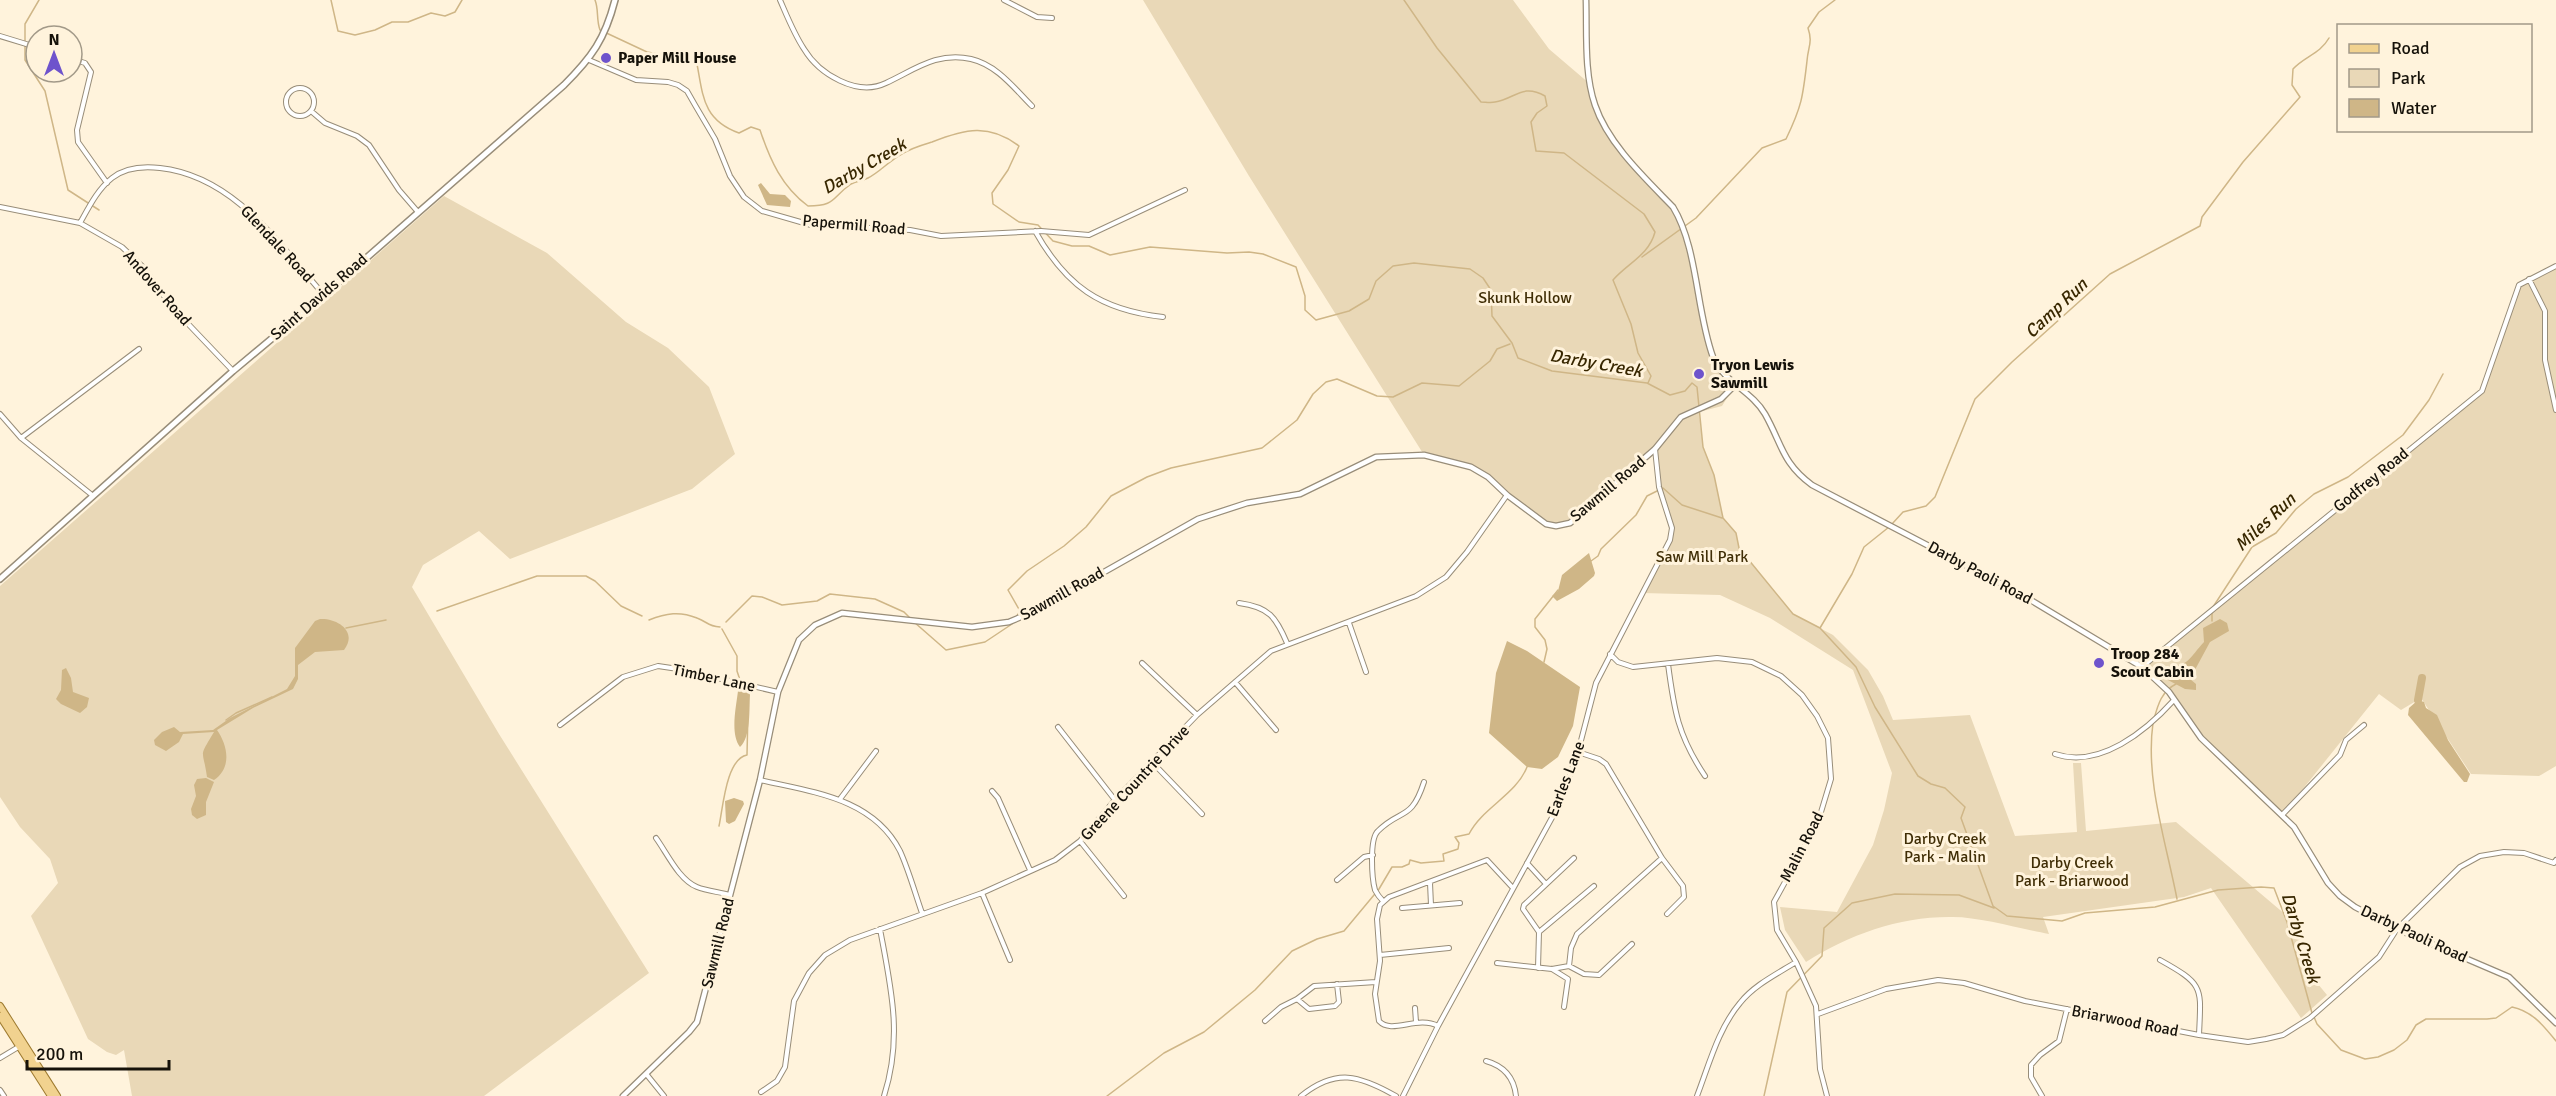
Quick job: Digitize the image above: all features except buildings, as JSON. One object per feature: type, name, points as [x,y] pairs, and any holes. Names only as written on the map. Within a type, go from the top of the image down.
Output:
[{"type":"main road","name":"Saint Davids Road","points":[[0,579],[92,495],[233,371],[324,295],[589,60],[600,44],[610,22],[615,0]]},
{"type":"main road","points":[[0,1005],[51,1096]]},
{"type":"main road","points":[[0,1016],[57,1096]]},
{"type":"street","points":[[780,0],[800,43],[810,58],[828,73],[852,86],[874,87],[920,64],[945,57],[959,57],[989,66],[1032,106]]},
{"type":"street","points":[[1004,0],[1037,17],[1052,18]]},
{"type":"street","name":"Darby Paoli Road","points":[[1586,0],[1590,84],[1597,111],[1628,160],[1678,215],[1686,234],[1699,306],[1718,368],[1760,405],[1789,463],[1812,485],[2029,598],[2142,667],[2161,682],[2201,738],[2300,835],[2328,883],[2340,896],[2355,907],[2397,929],[2509,977],[2556,1023]]},
{"type":"street","points":[[0,36],[24,43]]},
{"type":"street","name":"Papermill Road","points":[[589,60],[636,80],[668,82],[687,91],[715,139],[730,176],[744,197],[762,212],[811,225],[910,230],[941,236],[1038,231],[1089,235],[1185,190]]},
{"type":"street","points":[[84,63],[91,72],[77,130],[78,142],[107,183]]},
{"type":"street","points":[[299,87],[309,90],[315,100],[310,111],[298,116],[289,110],[286,101],[292,90],[299,87]]},
{"type":"street","points":[[310,111],[325,123],[357,136],[369,145],[399,190],[418,212]]},
{"type":"street","name":"Glendale Road","points":[[80,223],[107,183],[121,172],[139,167],[167,169],[208,182],[228,193],[260,222],[324,295]]},
{"type":"street","name":"Andover Road","points":[[0,207],[80,223],[122,247],[143,267],[172,307],[233,371]]},
{"type":"street","points":[[1038,231],[1050,257],[1069,279],[1109,305],[1132,314],[1163,317]]},
{"type":"street","points":[[2556,266],[2529,279],[2545,311],[2545,360],[2556,410]]},
{"type":"street","name":"Godfrey Road","points":[[2142,667],[2482,390],[2520,285],[2529,279]]},
{"type":"street","points":[[21,438],[139,349]]},
{"type":"street","name":"Sawmill Road","points":[[623,1096],[647,1075],[697,1022],[760,780],[778,692],[799,640],[814,625],[842,613],[972,627],[1009,622],[1035,611],[1198,519],[1247,503],[1300,495],[1376,457],[1424,455],[1472,467],[1488,477],[1507,495],[1546,524],[1556,526],[1570,523],[1655,449],[1681,417],[1726,396],[1735,385]]},
{"type":"street","points":[[0,414],[21,438],[92,495]]},
{"type":"street","name":"Earles Lane","points":[[1403,1096],[1438,1026],[1560,803],[1578,752],[1596,683],[1672,534],[1659,487],[1655,449]]},
{"type":"street","name":"Greene Countrie Drive","points":[[761,1092],[777,1081],[785,1067],[794,1001],[809,973],[833,950],[880,929],[982,893],[1054,860],[1080,842],[1115,800],[1197,715],[1271,651],[1287,643],[1349,623],[1416,596],[1446,577],[1467,552],[1507,495]]},
{"type":"street","points":[[1239,603],[1260,607],[1269,613],[1278,622],[1287,643]]},
{"type":"street","points":[[1349,623],[1366,672]]},
{"type":"street","name":"Malin Road","points":[[1610,654],[1628,667],[1641,668],[1717,658],[1752,662],[1781,676],[1802,695],[1817,716],[1828,738],[1831,779],[1818,822],[1774,902],[1777,930],[1796,962],[1818,1014],[1820,1069],[1827,1096]]},
{"type":"street","points":[[1142,663],[1197,715]]},
{"type":"street","points":[[1668,664],[1675,717],[1680,733],[1705,776]]},
{"type":"street","name":"Timber Lane","points":[[560,725],[623,677],[658,666],[778,692]]},
{"type":"street","points":[[1235,682],[1276,730]]},
{"type":"street","points":[[2055,754],[2063,757],[2112,750],[2159,717],[2174,700]]},
{"type":"street","points":[[2282,815],[2340,755],[2346,740],[2364,725]]},
{"type":"street","points":[[1058,727],[1115,800]]},
{"type":"street","points":[[840,799],[876,751]]},
{"type":"street","points":[[1578,752],[1599,759],[1606,764],[1662,858],[1683,886],[1685,894],[1667,914]]},
{"type":"street","points":[[1153,763],[1202,814]]},
{"type":"street","points":[[760,780],[840,799],[870,816],[889,835],[900,852],[922,913]]},
{"type":"street","points":[[1383,901],[1375,888],[1373,839],[1376,832],[1412,809],[1424,782]]},
{"type":"street","points":[[992,791],[998,798],[1030,870]]},
{"type":"street","points":[[657,838],[688,881],[697,887],[730,895]]},
{"type":"street","points":[[1080,842],[1124,896]]},
{"type":"street","name":"Briarwood Road","points":[[1818,1014],[1886,989],[1938,980],[1964,983],[2016,999],[2067,1010],[2199,1035],[2248,1042],[2266,1039],[2283,1035],[2310,1018],[2379,957],[2397,929],[2460,867],[2480,856],[2504,852],[2522,852],[2555,863]]},
{"type":"street","points":[[1337,880],[1364,858],[1373,855]]},
{"type":"street","points":[[1538,968],[1539,932],[1523,909],[1527,901],[1574,858]]},
{"type":"street","points":[[1569,966],[1571,948],[1578,933],[1662,858]]},
{"type":"street","points":[[1438,1026],[1428,1021],[1394,1027],[1380,1023],[1375,994],[1380,955],[1377,919],[1379,907],[1383,901],[1487,860],[1513,887]]},
{"type":"street","points":[[1527,863],[1546,884]]},
{"type":"street","points":[[1430,883],[1431,905]]},
{"type":"street","points":[[1539,932],[1594,886]]},
{"type":"street","points":[[982,893],[1010,960]]},
{"type":"street","points":[[1402,908],[1460,903]]},
{"type":"street","points":[[880,929],[895,1021],[893,1060],[884,1096]]},
{"type":"street","points":[[1497,963],[1552,969],[1569,966],[1584,974],[1599,975],[1632,944]]},
{"type":"street","points":[[1380,955],[1449,948]]},
{"type":"street","points":[[2160,960],[2191,978],[2198,986],[2202,1008],[2199,1035]]},
{"type":"street","points":[[1697,1096],[1718,1039],[1739,1003],[1757,987],[1796,962]]},
{"type":"street","points":[[1552,969],[1568,979],[1564,1007]]},
{"type":"street","points":[[1265,1021],[1311,987],[1376,982]]},
{"type":"street","points":[[1297,999],[1309,1009],[1335,1006],[1339,1002],[1337,984]]},
{"type":"street","points":[[1415,1008],[1416,1022]]},
{"type":"street","points":[[2042,1096],[2031,1077],[2031,1065],[2059,1041],[2067,1010]]},
{"type":"street","points":[[0,1058],[22,1045]]},
{"type":"street","points":[[1486,1061],[1496,1064],[1507,1072],[1516,1096]]},
{"type":"street","points":[[647,1075],[664,1096]]},
{"type":"street","points":[[1301,1096],[1326,1079],[1340,1077],[1372,1082],[1396,1096]]},
{"type":"street","points":[[0,1090],[4,1096]]},
{"type":"green space","name":"Skunk Hollow","points":[[1143,0],[1513,0],[1549,49],[1590,84],[1597,111],[1628,160],[1673,207],[1686,234],[1714,358],[1735,385],[1722,406],[1699,412],[1703,447],[1714,475],[1723,518],[1736,533],[1739,548],[1793,614],[1833,635],[1868,670],[1893,720],[1970,715],[2015,836],[2077,832],[2073,763],[2081,763],[2086,831],[2176,822],[2299,926],[2304,967],[2327,995],[2301,1018],[2211,888],[2184,897],[2043,917],[2049,934],[1988,921],[1953,917],[1934,917],[1895,923],[1858,935],[1806,962],[1785,930],[1780,907],[1837,912],[1873,845],[1892,773],[1853,670],[1770,618],[1720,595],[1642,593],[1672,534],[1663,503],[1655,449],[1570,523],[1556,526],[1546,524],[1488,477],[1472,467],[1424,455],[1249,176]]},
{"type":"green space","points":[[444,196],[547,253],[626,322],[668,348],[709,387],[735,454],[692,489],[510,559],[479,531],[423,565],[412,587],[499,734],[649,973],[484,1096],[132,1096],[124,1050],[116,1055],[107,1052],[88,1039],[31,916],[58,883],[50,859],[20,827],[0,797],[0,586]]},
{"type":"green space","points":[[2556,266],[2556,766],[2539,776],[2471,774],[2421,698],[2401,710],[2379,694],[2282,815],[2201,738],[2174,700],[2142,667],[2482,391],[2519,285]]},
{"type":"water","points":[[761,183],[770,194],[785,195],[791,201],[790,207],[767,205],[758,185]]},
{"type":"water","points":[[1589,553],[1594,576],[1579,589],[1557,601],[1552,596],[1558,591],[1562,575]]},
{"type":"water","points":[[320,619],[333,621],[344,627],[349,637],[344,650],[315,652],[298,665],[298,679],[293,689],[253,708],[217,730],[226,750],[226,763],[220,775],[214,780],[207,777],[203,754],[214,732],[183,734],[179,742],[166,751],[155,745],[154,740],[162,732],[174,727],[180,732],[213,730],[230,718],[287,689],[295,676],[295,648],[315,621]]},
{"type":"water","points":[[2220,619],[2227,623],[2229,631],[2210,642],[2190,679],[2196,684],[2196,690],[2185,689],[2166,679],[2166,666],[2180,665],[2188,660],[2204,642],[2203,628]]},
{"type":"water","points":[[1507,641],[1527,651],[1580,687],[1573,726],[1558,757],[1542,769],[1527,767],[1489,733],[1496,673]]},
{"type":"water","points":[[66,668],[71,678],[73,692],[89,698],[87,707],[80,713],[56,699],[61,690],[62,670]]},
{"type":"water","points":[[743,686],[748,689],[750,695],[748,730],[740,747],[735,735],[734,720],[738,691]]},
{"type":"water","points":[[2418,700],[2424,702],[2426,708],[2437,715],[2448,740],[2470,774],[2467,782],[2464,782],[2408,715],[2409,708]]},
{"type":"water","points":[[206,778],[214,782],[206,802],[206,815],[197,819],[192,815],[191,809],[196,796],[194,785],[197,779]]},
{"type":"water","points":[[734,798],[743,801],[744,804],[735,821],[729,824],[726,822],[725,801]]},
{"type":"waterway","points":[[39,0],[25,24],[25,60],[45,91],[68,190],[99,210]]},
{"type":"waterway","name":"Darby Creek","points":[[331,0],[338,31],[355,35],[375,30],[392,22],[408,22],[431,13],[445,16],[455,12],[462,0]]},
{"type":"waterway","name":"Darby Creek","points":[[595,0],[600,30],[647,52],[687,59],[697,64],[703,96],[711,114],[727,128],[739,133],[751,127],[760,130],[768,152],[784,182],[808,206],[829,203],[851,184],[866,179],[913,148],[966,131],[987,131],[1019,146],[1008,170],[992,193],[993,204],[1019,222],[1038,225],[1053,241],[1072,246],[1089,246],[1110,255],[1150,247],[1263,254],[1296,267],[1305,296],[1305,310],[1316,320],[1349,311],[1369,299],[1376,281],[1393,266],[1414,263],[1470,269],[1483,278],[1491,290],[1492,316],[1512,343],[1518,358],[1552,371],[1647,383],[1670,395],[1685,391],[1692,383],[1697,387],[1703,447],[1714,475],[1723,518],[1736,533],[1739,548],[1793,614],[1820,628],[1856,667],[1875,707],[1918,776],[1931,784],[1945,788],[1965,807],[1961,818],[1993,906],[2007,916],[2062,921],[2085,913],[2155,907],[2218,890],[2274,888],[2287,922],[2312,1013]]},
{"type":"waterway","points":[[1404,0],[1437,48],[1481,102],[1502,100],[1524,91],[1537,92],[1545,96],[1547,106],[1537,113],[1531,122],[1536,151],[1564,153],[1644,214],[1655,232],[1652,240],[1643,253],[1613,280],[1631,324],[1638,353],[1651,376],[1648,383]]},
{"type":"waterway","points":[[1642,257],[1696,218],[1762,148],[1786,139],[1799,109],[1803,92],[1810,41],[1808,28],[1819,12],[1835,0]]},
{"type":"waterway","name":"Camp Run","points":[[1892,524],[1903,512],[1926,506],[1935,497],[1975,399],[2012,362],[2110,274],[2200,226],[2202,217],[2243,162],[2300,97],[2292,85],[2293,69],[2321,48],[2329,38]]},
{"type":"waterway","points":[[1016,617],[1020,611],[1008,590],[1027,571],[1064,546],[1086,527],[1111,496],[1147,477],[1171,468],[1262,448],[1297,420],[1313,394],[1326,382],[1337,379],[1377,396],[1393,397],[1422,383],[1459,386],[1490,361],[1497,349],[1510,344]]},
{"type":"waterway","name":"Miles Run","points":[[2213,607],[2252,547],[2276,533],[2296,509],[2314,494],[2348,477],[2403,435],[2429,400],[2443,374]]},
{"type":"waterway","points":[[1591,561],[1636,515],[1647,496],[1663,488],[1682,505],[1722,518]]},
{"type":"waterway","name":"Camp Run","points":[[1820,628],[1852,574],[1864,547],[1889,527]]},
{"type":"waterway","points":[[437,611],[537,576],[586,576],[595,581],[621,606],[642,616]]},
{"type":"waterway","points":[[1544,662],[1547,649],[1545,640],[1535,627],[1535,619],[1558,590]]},
{"type":"waterway","points":[[726,622],[752,596],[762,597],[782,605],[817,601],[830,594],[875,599],[904,612],[911,619]]},
{"type":"waterway","name":"Miles Run","points":[[2212,611],[2212,621]]},
{"type":"waterway","points":[[649,620],[667,614],[679,614],[701,619],[710,625],[720,627]]},
{"type":"waterway","points":[[346,628],[386,620]]},
{"type":"waterway","points":[[914,622],[946,650],[985,642],[1012,624]]},
{"type":"waterway","points":[[722,629],[737,656],[737,671],[741,683]]},
{"type":"waterway","points":[[2418,700],[2422,678]]},
{"type":"waterway","name":"Miles Run","points":[[2154,719],[2164,694],[2176,684]]},
{"type":"waterway","points":[[226,720],[272,697]]},
{"type":"waterway","points":[[719,826],[730,774],[740,758],[747,755],[748,710]]},
{"type":"waterway","name":"Miles Run","points":[[2153,723],[2151,745],[2154,789],[2177,899]]},
{"type":"waterway","points":[[1107,1096],[1164,1053],[1204,1032],[1255,990],[1292,951],[1317,939],[1344,931],[1379,889],[1392,867],[1402,867],[1409,864],[1410,860],[1421,863],[1444,861],[1443,854],[1458,849],[1459,843],[1455,837],[1469,834],[1482,816],[1522,777],[1527,767]]},
{"type":"waterway","points":[[1764,1096],[1787,992],[1822,956],[1824,928],[1852,903],[1895,894],[1959,895],[1994,908]]},
{"type":"waterway","name":"Darby Creek","points":[[2314,1017],[2317,1024],[2341,1050],[2365,1059],[2378,1057],[2394,1050],[2407,1040],[2416,1025],[2426,1019],[2496,1018],[2512,1007],[2532,1016],[2556,1041]]},
{"type":"place","name":"Paper Mill House","points":[[606,58]]},
{"type":"place","name":"Tryon Lewis Sawmill","points":[[1699,374]]},
{"type":"place","name":"Troop 284 Scout Cabin","points":[[2099,663]]},
{"type":"park label","name":"Saw Mill Park","points":[[1702,557]]},
{"type":"park label","name":"Darby Creek Park - Malin","points":[[1945,848]]},
{"type":"park label","name":"Darby Creek Park - Briarwood","points":[[2072,872]]}]
